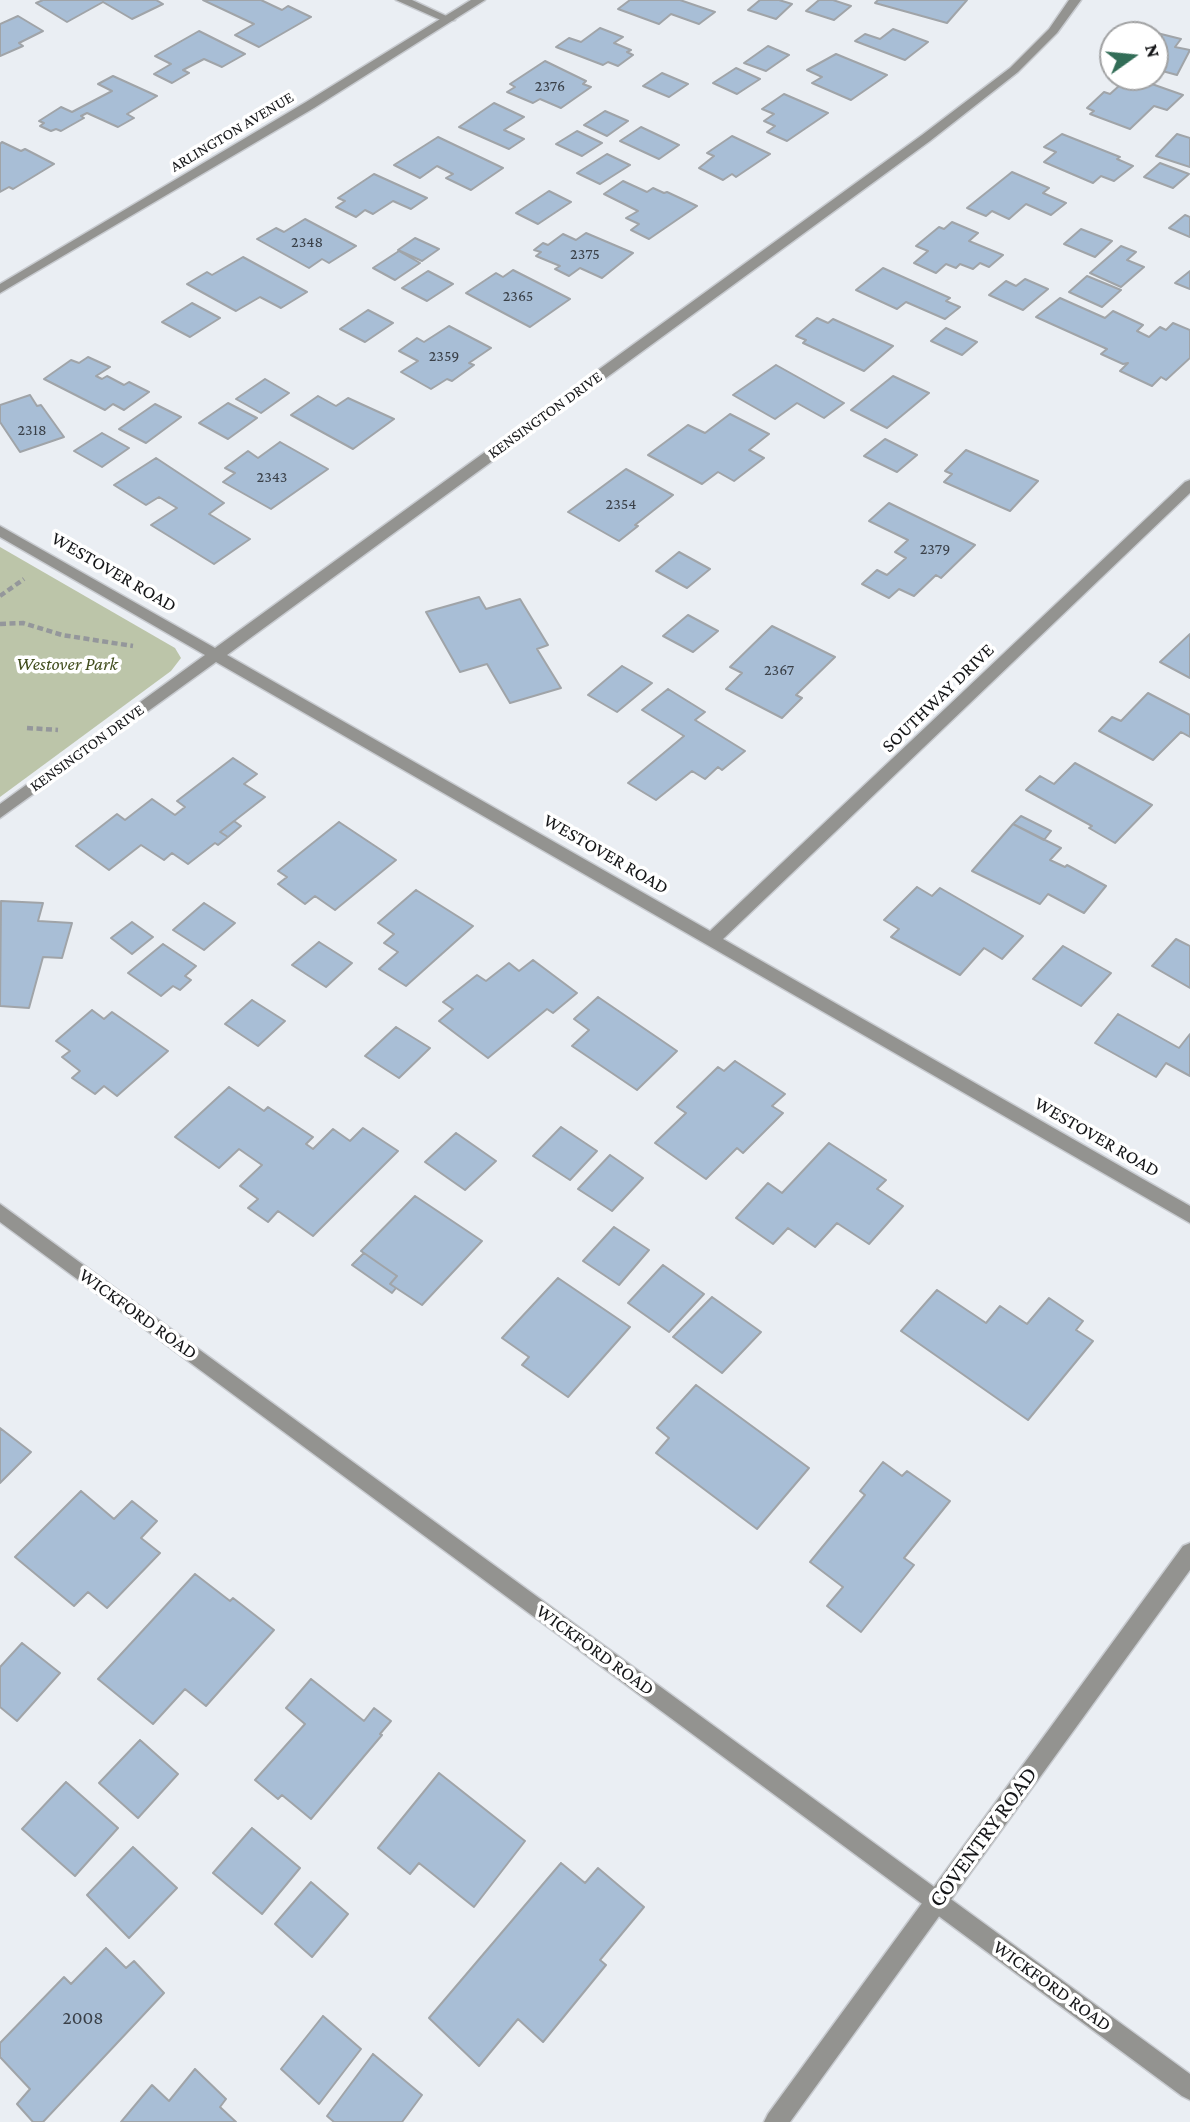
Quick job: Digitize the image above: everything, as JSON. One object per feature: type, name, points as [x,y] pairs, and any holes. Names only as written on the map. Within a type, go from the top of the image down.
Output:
[{"type":"street","points":[[402,0],[449,20]]},
{"type":"street","name":"ARLINGTON AVENUE","points":[[0,289],[449,20],[478,0]]},
{"type":"street","name":"KENSINGTON DRIVE","points":[[0,812],[926,138],[1014,70],[1053,31],[1075,0]]},
{"type":"street","name":"SOUTHWAY DRIVE","points":[[712,939],[1190,485]]},
{"type":"street","name":"WESTOVER ROAD","points":[[0,531],[1190,1215]]},
{"type":"street","name":"WICKFORD ROAD","points":[[0,1212],[1190,2088]]},
{"type":"street","name":"COVENTRY ROAD","points":[[776,2122],[1190,1553]]},
{"type":"path","points":[[0,624],[23,623],[62,635],[139,647]]},
{"type":"path","points":[[27,728],[61,730]]},
{"type":"green space","name":"Westover Park","points":[[0,547],[175,648],[181,658],[171,671],[0,797]]},
{"type":"building","points":[[43,0],[156,0],[163,4],[132,19],[103,2],[67,22],[36,3]]},
{"type":"building","points":[[203,0],[261,0],[282,10],[288,6],[311,17],[259,47],[235,35],[254,24]]},
{"type":"building","points":[[630,0],[680,0],[715,12],[699,24],[671,14],[659,24],[618,9]]},
{"type":"building","points":[[760,0],[779,0],[792,4],[776,19],[748,10]]},
{"type":"building","points":[[819,0],[833,0],[851,6],[834,20],[806,11]]},
{"type":"building","points":[[878,0],[967,0],[947,23],[875,3]]},
{"type":"building","points":[[18,16],[43,31],[19,43],[23,46],[0,56],[0,24]]},
{"type":"building","points":[[600,28],[623,37],[614,43],[631,50],[627,52],[633,55],[618,66],[608,62],[603,65],[556,47],[569,38],[581,42]]},
{"type":"building","points":[[893,29],[928,42],[905,60],[855,41],[865,34],[880,39]]},
{"type":"building","points":[[199,31],[245,54],[222,67],[204,59],[183,70],[189,73],[172,83],[154,74],[171,64],[155,56]]},
{"type":"building","points":[[1169,36],[1181,39],[1175,47],[1190,50],[1177,75],[1169,73]]},
{"type":"building","points":[[768,46],[789,55],[766,71],[744,63]]},
{"type":"building","points":[[836,54],[887,75],[851,100],[812,83],[822,77],[807,70]]},
{"type":"building","points":[[545,61],[586,81],[583,84],[591,87],[561,108],[540,99],[533,103],[507,92],[515,87],[510,84]]},
{"type":"building","points":[[736,68],[760,79],[737,94],[713,83]]},
{"type":"building","points":[[662,73],[688,84],[669,97],[643,86]]},
{"type":"building","points":[[113,76],[157,96],[127,114],[134,118],[118,127],[87,113],[81,116],[84,118],[61,131],[51,131],[40,126],[44,123],[39,121],[61,107],[72,112],[112,91],[98,84]]},
{"type":"building","points":[[1169,90],[1183,95],[1167,110],[1154,106],[1130,129],[1090,114],[1094,111],[1087,108],[1104,92],[1110,94],[1113,91]]},
{"type":"building","points":[[784,94],[828,113],[787,141],[767,132],[775,126],[764,121],[774,114],[762,109]]},
{"type":"building","points":[[494,103],[524,117],[504,130],[524,139],[509,149],[459,127]]},
{"type":"building","points":[[605,111],[628,121],[607,136],[584,125]]},
{"type":"building","points":[[641,127],[679,145],[659,159],[620,141]]},
{"type":"building","points":[[577,131],[602,143],[582,156],[556,144]]},
{"type":"building","points":[[1062,134],[1120,157],[1117,159],[1133,166],[1114,181],[1101,176],[1093,183],[1044,162],[1056,152],[1044,147]]},
{"type":"building","points":[[1177,134],[1190,138],[1190,167],[1156,156]]},
{"type":"building","points":[[732,136],[770,154],[736,177],[732,174],[723,180],[699,168],[714,156],[707,153]]},
{"type":"building","points":[[438,137],[503,168],[471,190],[446,178],[453,174],[437,166],[420,178],[394,165]]},
{"type":"building","points":[[2,142],[21,151],[25,149],[54,164],[13,189],[9,187],[0,192]]},
{"type":"building","points":[[607,154],[630,165],[600,184],[577,173]]},
{"type":"building","points":[[1160,163],[1189,174],[1173,188],[1144,177]]},
{"type":"building","points":[[1012,172],[1049,188],[1043,193],[1066,203],[1051,215],[1026,204],[1009,219],[992,211],[986,216],[967,208]]},
{"type":"building","points":[[374,174],[427,198],[411,209],[393,201],[373,214],[365,210],[356,217],[336,207],[345,201],[338,198]]},
{"type":"building","points":[[623,181],[647,192],[653,188],[667,192],[697,206],[649,239],[631,230],[639,224],[626,218],[638,211],[604,194]]},
{"type":"building","points":[[549,191],[571,202],[538,224],[516,213]]},
{"type":"building","points":[[1185,215],[1190,217],[1190,237],[1169,228]]},
{"type":"building","points":[[305,219],[356,246],[329,263],[322,259],[309,268],[257,239],[276,228],[284,232]]},
{"type":"building","points":[[952,222],[978,233],[969,241],[1003,255],[989,267],[980,263],[973,269],[960,264],[956,268],[946,264],[936,273],[914,263],[928,251],[916,246],[939,227],[944,229]]},
{"type":"building","points":[[1081,229],[1112,241],[1095,257],[1064,244]]},
{"type":"building","points":[[586,233],[633,253],[602,278],[580,268],[569,276],[555,269],[560,266],[536,256],[541,252],[534,250],[543,243],[548,245],[563,234],[576,240]]},
{"type":"building","points":[[415,238],[439,249],[422,261],[398,250]]},
{"type":"building","points":[[1121,246],[1136,252],[1127,260],[1144,267],[1121,287],[1090,273]]},
{"type":"building","points":[[399,251],[420,263],[395,280],[373,268]]},
{"type":"building","points":[[243,257],[307,292],[281,308],[260,297],[236,311],[187,284],[207,272],[212,275]]},
{"type":"building","points":[[883,268],[950,298],[946,301],[960,307],[945,319],[906,302],[897,309],[856,290]]},
{"type":"building","points":[[513,270],[570,299],[530,327],[466,293],[496,273],[503,277]]},
{"type":"building","points":[[428,271],[453,284],[427,301],[402,288]]},
{"type":"building","points":[[1190,271],[1190,289],[1175,283]]},
{"type":"building","points":[[1087,276],[1121,290],[1102,307],[1069,292]]},
{"type":"building","points":[[1025,279],[1048,289],[1023,310],[989,295],[1006,281],[1016,286]]},
{"type":"building","points":[[1060,298],[1105,318],[1113,311],[1143,325],[1137,331],[1149,337],[1160,327],[1166,330],[1173,323],[1190,330],[1190,358],[1166,380],[1161,377],[1152,386],[1120,371],[1128,363],[1123,364],[1101,354],[1107,349],[1036,317]]},
{"type":"building","points":[[192,303],[220,318],[190,337],[162,322]]},
{"type":"building","points":[[368,310],[393,323],[365,342],[340,329]]},
{"type":"building","points":[[817,318],[828,323],[833,319],[893,346],[864,371],[803,343],[806,340],[796,336]]},
{"type":"building","points":[[449,326],[491,348],[469,363],[474,365],[452,381],[447,379],[431,389],[401,372],[418,361],[399,351],[417,338],[424,342]]},
{"type":"building","points":[[946,328],[977,342],[962,355],[931,341]]},
{"type":"building","points":[[88,357],[110,367],[96,376],[102,379],[107,376],[124,385],[129,382],[149,392],[124,410],[113,404],[105,410],[44,379],[71,360],[79,363]]},
{"type":"building","points":[[776,365],[844,403],[824,418],[797,403],[775,419],[733,395]]},
{"type":"building","points":[[893,376],[929,393],[887,428],[851,410]]},
{"type":"building","points":[[265,379],[289,393],[261,413],[236,399]]},
{"type":"building","points":[[30,395],[37,406],[41,405],[64,437],[20,452],[0,422],[0,405]]},
{"type":"building","points":[[318,396],[336,406],[348,398],[394,419],[353,449],[291,415]]},
{"type":"building","points":[[228,403],[257,418],[228,439],[199,423]]},
{"type":"building","points":[[155,404],[181,417],[146,443],[119,429]]},
{"type":"building","points":[[730,414],[769,434],[749,450],[764,458],[734,481],[718,472],[702,484],[648,455],[688,425],[705,433]]},
{"type":"building","points":[[102,433],[129,448],[102,467],[74,451]]},
{"type":"building","points":[[885,439],[917,455],[897,472],[864,456]]},
{"type":"building","points":[[280,442],[328,469],[271,509],[223,482],[235,473],[225,468],[248,451],[258,458]]},
{"type":"building","points":[[966,450],[1038,481],[1010,511],[944,482],[952,474],[945,471]]},
{"type":"building","points":[[156,458],[224,503],[209,514],[250,539],[214,564],[151,525],[177,508],[159,497],[146,505],[114,485]]},
{"type":"building","points":[[626,469],[673,495],[619,541],[568,512]]},
{"type":"building","points":[[889,503],[975,545],[941,578],[936,575],[914,596],[899,589],[889,598],[862,584],[877,570],[887,575],[906,558],[895,552],[908,540],[869,521]]},
{"type":"building","points":[[679,552],[710,569],[687,588],[656,571]]},
{"type":"building","points":[[479,597],[486,609],[520,599],[548,645],[537,649],[561,688],[510,703],[487,664],[460,672],[426,612]]},
{"type":"building","points":[[688,615],[718,631],[693,652],[663,636]]},
{"type":"building","points":[[772,626],[835,657],[796,695],[802,698],[782,718],[726,689],[742,673],[730,667]]},
{"type":"building","points":[[1190,634],[1190,678],[1160,662]]},
{"type":"building","points":[[622,666],[652,683],[617,712],[588,695]]},
{"type":"building","points":[[668,689],[705,712],[695,720],[745,751],[722,770],[718,767],[705,779],[692,771],[656,800],[628,783],[684,736],[642,710]]},
{"type":"building","points":[[1148,693],[1190,715],[1190,737],[1181,732],[1153,760],[1099,731],[1112,717],[1121,721]]},
{"type":"building","points":[[233,758],[257,774],[244,784],[265,797],[220,832],[228,837],[218,845],[215,843],[188,864],[172,853],[164,860],[141,845],[109,870],[76,846],[117,814],[125,820],[152,799],[175,815],[185,807],[177,801]]},
{"type":"building","points":[[1075,763],[1152,805],[1115,843],[1089,828],[1092,826],[1026,790],[1040,776],[1054,784]]},
{"type":"building","points":[[1021,816],[1051,831],[1044,840],[1013,824]]},
{"type":"building","points":[[234,821],[241,826],[228,837],[220,832]]},
{"type":"building","points":[[339,822],[396,860],[335,910],[315,896],[305,904],[278,884],[287,877],[278,871]]},
{"type":"building","points":[[1013,824],[1061,848],[1050,860],[1065,867],[1067,865],[1106,886],[1084,913],[1048,894],[1040,904],[972,871]]},
{"type":"building","points":[[917,887],[932,896],[940,888],[1023,936],[1002,959],[984,948],[960,975],[891,937],[899,929],[884,920]]},
{"type":"building","points":[[416,890],[473,926],[406,986],[379,969],[398,952],[384,943],[394,934],[378,923]]},
{"type":"building","points":[[1,901],[43,903],[38,921],[72,923],[62,958],[43,957],[29,1008],[0,1006]]},
{"type":"building","points":[[204,903],[235,923],[204,950],[173,930]]},
{"type":"building","points":[[132,922],[153,937],[132,954],[111,938]]},
{"type":"building","points":[[1176,939],[1190,946],[1190,988],[1152,966]]},
{"type":"building","points":[[319,942],[352,963],[326,987],[292,965]]},
{"type":"building","points":[[163,944],[196,966],[185,976],[191,980],[180,990],[173,986],[161,996],[128,973]]},
{"type":"building","points":[[1063,946],[1111,973],[1081,1006],[1033,979]]},
{"type":"building","points":[[533,960],[577,993],[553,1013],[547,1009],[488,1058],[439,1021],[453,1009],[443,1002],[477,975],[486,981],[509,963],[519,971]]},
{"type":"building","points":[[598,997],[677,1051],[637,1090],[572,1046],[589,1030],[574,1019]]},
{"type":"building","points":[[252,1000],[285,1021],[258,1046],[225,1024]]},
{"type":"building","points":[[92,1010],[104,1019],[112,1012],[168,1051],[117,1096],[104,1086],[95,1094],[72,1078],[80,1071],[62,1057],[70,1051],[56,1041]]},
{"type":"building","points":[[1118,1014],[1179,1048],[1190,1034],[1190,1076],[1166,1063],[1156,1077],[1095,1043]]},
{"type":"building","points":[[396,1027],[430,1048],[399,1078],[365,1056]]},
{"type":"building","points":[[735,1061],[785,1094],[772,1106],[783,1113],[743,1153],[737,1148],[706,1179],[655,1143],[686,1113],[677,1107],[718,1067],[724,1071]]},
{"type":"building","points":[[229,1087],[264,1111],[268,1107],[313,1137],[306,1144],[313,1149],[333,1129],[350,1141],[363,1128],[398,1151],[313,1236],[278,1211],[268,1222],[248,1208],[258,1199],[240,1186],[262,1165],[239,1149],[219,1168],[175,1137]]},
{"type":"building","points":[[561,1127],[597,1151],[570,1180],[533,1156]]},
{"type":"building","points":[[456,1133],[496,1161],[465,1190],[425,1162]]},
{"type":"building","points":[[829,1143],[886,1180],[877,1189],[903,1206],[869,1244],[837,1223],[815,1247],[788,1228],[773,1244],[736,1218],[768,1183],[782,1193]]},
{"type":"building","points":[[610,1155],[643,1178],[612,1211],[578,1189]]},
{"type":"building","points":[[415,1196],[482,1241],[422,1305],[390,1284],[397,1276],[361,1251]]},
{"type":"building","points":[[614,1227],[649,1250],[619,1285],[583,1261]]},
{"type":"building","points":[[364,1253],[397,1276],[390,1284],[396,1288],[392,1293],[352,1265]]},
{"type":"building","points":[[663,1265],[704,1294],[669,1332],[628,1303]]},
{"type":"building","points":[[558,1278],[630,1327],[568,1397],[522,1365],[529,1357],[502,1338]]},
{"type":"building","points":[[937,1290],[986,1323],[1000,1306],[1027,1324],[1049,1298],[1083,1321],[1076,1330],[1093,1341],[1028,1420],[901,1331]]},
{"type":"building","points":[[712,1297],[761,1332],[722,1373],[673,1337]]},
{"type":"building","points":[[696,1385],[809,1468],[757,1529],[656,1453],[669,1438],[657,1428]]},
{"type":"building","points":[[0,1428],[31,1452],[0,1483]]},
{"type":"building","points":[[883,1462],[902,1476],[907,1471],[950,1501],[904,1558],[914,1565],[861,1632],[827,1606],[843,1587],[810,1562],[865,1495],[860,1491]]},
{"type":"building","points":[[81,1491],[114,1519],[132,1501],[157,1521],[141,1538],[160,1553],[107,1608],[88,1592],[74,1606],[15,1557]]},
{"type":"building","points":[[195,1574],[230,1601],[233,1598],[274,1630],[206,1706],[185,1689],[153,1724],[98,1679]]},
{"type":"building","points":[[22,1643],[60,1673],[17,1721],[0,1707],[0,1667]]},
{"type":"building","points":[[311,1679],[364,1721],[374,1708],[391,1721],[311,1819],[282,1795],[278,1799],[255,1780],[305,1724],[286,1708]]},
{"type":"building","points":[[140,1740],[178,1774],[138,1818],[99,1783]]},
{"type":"building","points":[[439,1773],[525,1841],[474,1907],[419,1863],[410,1874],[378,1848]]},
{"type":"building","points":[[66,1782],[118,1828],[75,1876],[22,1829]]},
{"type":"building","points":[[252,1828],[300,1868],[262,1914],[213,1873]]},
{"type":"building","points":[[133,1847],[177,1888],[129,1938],[87,1895]]},
{"type":"building","points":[[561,1863],[585,1883],[598,1868],[644,1907],[600,1960],[606,1965],[543,2042],[518,2019],[479,2066],[429,2018]]},
{"type":"building","points":[[311,1882],[348,1914],[312,1957],[275,1924]]},
{"type":"building","points":[[106,1948],[126,1968],[134,1961],[164,1993],[43,2122],[33,2122],[17,2104],[30,2089],[0,2057],[0,2043],[64,1977],[71,1984]]},
{"type":"building","points":[[323,2016],[361,2049],[319,2104],[281,2069]]},
{"type":"building","points":[[373,2054],[422,2095],[402,2122],[334,2122],[327,2116]]},
{"type":"building","points":[[195,2069],[226,2099],[220,2107],[236,2122],[121,2122],[152,2085],[169,2101]]}]
